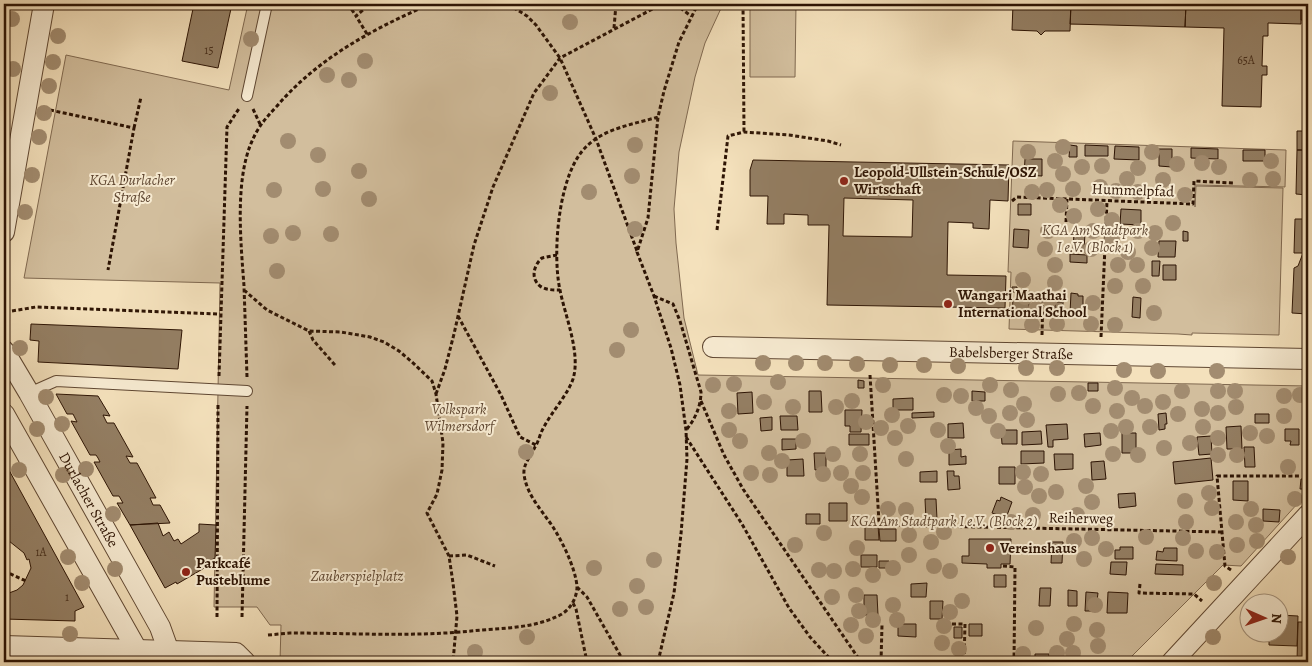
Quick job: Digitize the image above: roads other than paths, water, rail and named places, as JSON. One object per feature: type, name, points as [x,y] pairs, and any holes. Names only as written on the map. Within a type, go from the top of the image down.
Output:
[{"type":"street","points":[[4,232],[44,4]]},
{"type":"street","name":"Babelsberger Straße","points":[[714,347],[1308,359]]},
{"type":"street","name":"Durlacher Straße","points":[[4,351],[30,393],[160,627],[161,657]]},
{"type":"street","points":[[4,414],[136,656]]},
{"type":"street","points":[[1172,662],[1308,515]]},
{"type":"street","points":[[4,646],[161,657],[236,653],[245,662]]},
{"type":"lane","points":[[248,96],[267,4]]},
{"type":"lane","points":[[30,393],[56,381],[247,391]]},
{"type":"place","name":"Leopold-Ullstein-Schule/OSZ Wirtschaft","points":[[844,181]]},
{"type":"place","name":"Wangari Maathai International School","points":[[948,304]]},
{"type":"place","name":"Vereinshaus","points":[[990,548]]},
{"type":"place","name":"Parkcafé Pusteblume","points":[[186,572]]},
{"type":"park label","name":"KGA Durlacher Straße","points":[[132,188]]},
{"type":"park label","name":"KGA Am Stadtpark I e.V. (Block 1)","points":[[1095,238]]},
{"type":"park label","name":"Volkspark Wilmersdorf","points":[[459,418]]},
{"type":"park label","name":"KGA Am Stadtpark I e.V. (Block 2)","points":[[944,521]]},
{"type":"park label","name":"Zauberspielplatz","points":[[357,576]]}]
